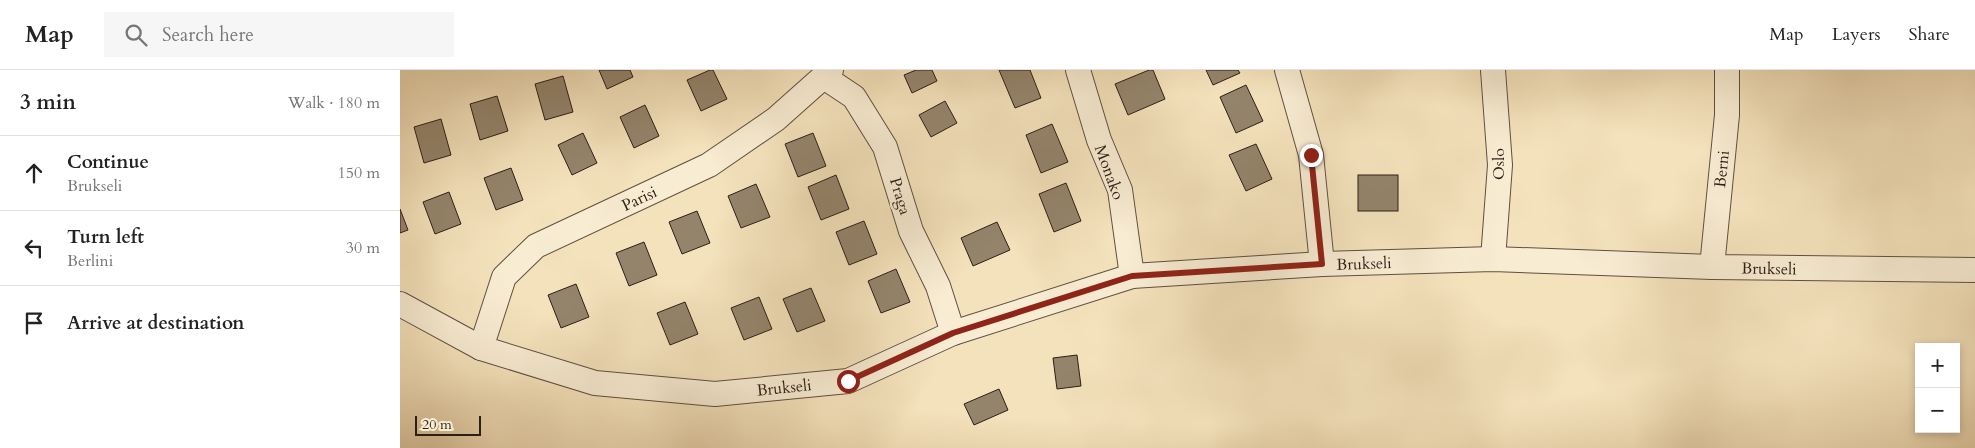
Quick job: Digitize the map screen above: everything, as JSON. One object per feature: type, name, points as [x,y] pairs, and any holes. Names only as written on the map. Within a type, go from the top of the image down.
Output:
[{"type":"street","name":"Monako","points":[[1078,70],[1099,140],[1120,190],[1132,276]]},
{"type":"street","points":[[1287,70],[1311,155],[1322,264]]},
{"type":"street","name":"Oslo","points":[[1493,70],[1500,165],[1493,259]]},
{"type":"street","name":"Berni","points":[[1712,267],[1727,115],[1727,70]]},
{"type":"street","name":"Praga","points":[[828,73],[854,96],[885,147],[911,231],[938,286],[953,333]]},
{"type":"street","name":"Parisi","points":[[481,348],[504,277],[536,246],[709,165],[776,119],[828,73]]},
{"type":"street","name":"Brukseli","points":[[400,304],[481,348],[595,383],[715,394],[848,381],[953,333],[1132,276],[1322,264],[1493,259],[1712,267],[1975,270]]},
{"type":"building","points":[[599,70],[630,70],[633,77],[607,89]]},
{"type":"building","points":[[713,70],[727,99],[701,111],[687,80]]},
{"type":"building","points":[[916,70],[932,70],[937,81],[912,93],[904,75]]},
{"type":"building","points":[[999,70],[1030,70],[1041,98],[1015,108]]},
{"type":"building","points":[[1153,70],[1165,99],[1128,115],[1115,84]]},
{"type":"building","points":[[1206,70],[1238,70],[1240,73],[1213,85]]},
{"type":"building","points":[[563,76],[573,112],[545,120],[535,84]]},
{"type":"building","points":[[1246,85],[1263,121],[1236,133],[1220,97]]},
{"type":"building","points":[[497,96],[508,131],[480,140],[470,104]]},
{"type":"building","points":[[945,101],[957,123],[931,137],[919,115]]},
{"type":"building","points":[[645,105],[659,136],[634,148],[620,117]]},
{"type":"building","points":[[441,119],[451,155],[424,163],[414,127]]},
{"type":"building","points":[[1052,124],[1068,162],[1041,173],[1026,135]]},
{"type":"building","points":[[583,133],[597,163],[572,175],[558,145]]},
{"type":"building","points":[[813,133],[826,166],[798,177],[785,144]]},
{"type":"building","points":[[1256,144],[1272,179],[1246,191],[1229,155]]},
{"type":"building","points":[[511,168],[523,200],[496,210],[484,178]]},
{"type":"building","points":[[836,175],[849,209],[821,220],[808,187]]},
{"type":"building","points":[[1358,175],[1398,175],[1398,211],[1358,211]]},
{"type":"building","points":[[1066,183],[1081,221],[1054,232],[1039,194]]},
{"type":"building","points":[[756,184],[770,217],[741,228],[728,196]]},
{"type":"building","points":[[449,192],[461,224],[435,234],[423,202]]},
{"type":"building","points":[[400,209],[408,230],[400,233]]},
{"type":"building","points":[[697,211],[710,243],[682,254],[669,222]]},
{"type":"building","points":[[864,221],[877,254],[849,265],[836,232]]},
{"type":"building","points":[[997,222],[1010,250],[973,266],[961,238]]},
{"type":"building","points":[[644,242],[657,275],[629,286],[616,253]]},
{"type":"building","points":[[896,269],[910,302],[881,313],[868,281]]},
{"type":"building","points":[[576,284],[589,317],[561,328],[548,295]]},
{"type":"building","points":[[811,288],[825,321],[797,332],[783,299]]},
{"type":"building","points":[[759,297],[772,329],[744,340],[731,308]]},
{"type":"building","points":[[685,302],[698,334],[670,345],[657,313]]},
{"type":"building","points":[[1077,355],[1081,386],[1057,389],[1053,358]]},
{"type":"building","points":[[999,389],[1008,410],[974,425],[964,404]]},
{"type":"route","points":[[848,381],[953,333],[1132,276],[1322,264],[1311,155]]}]
